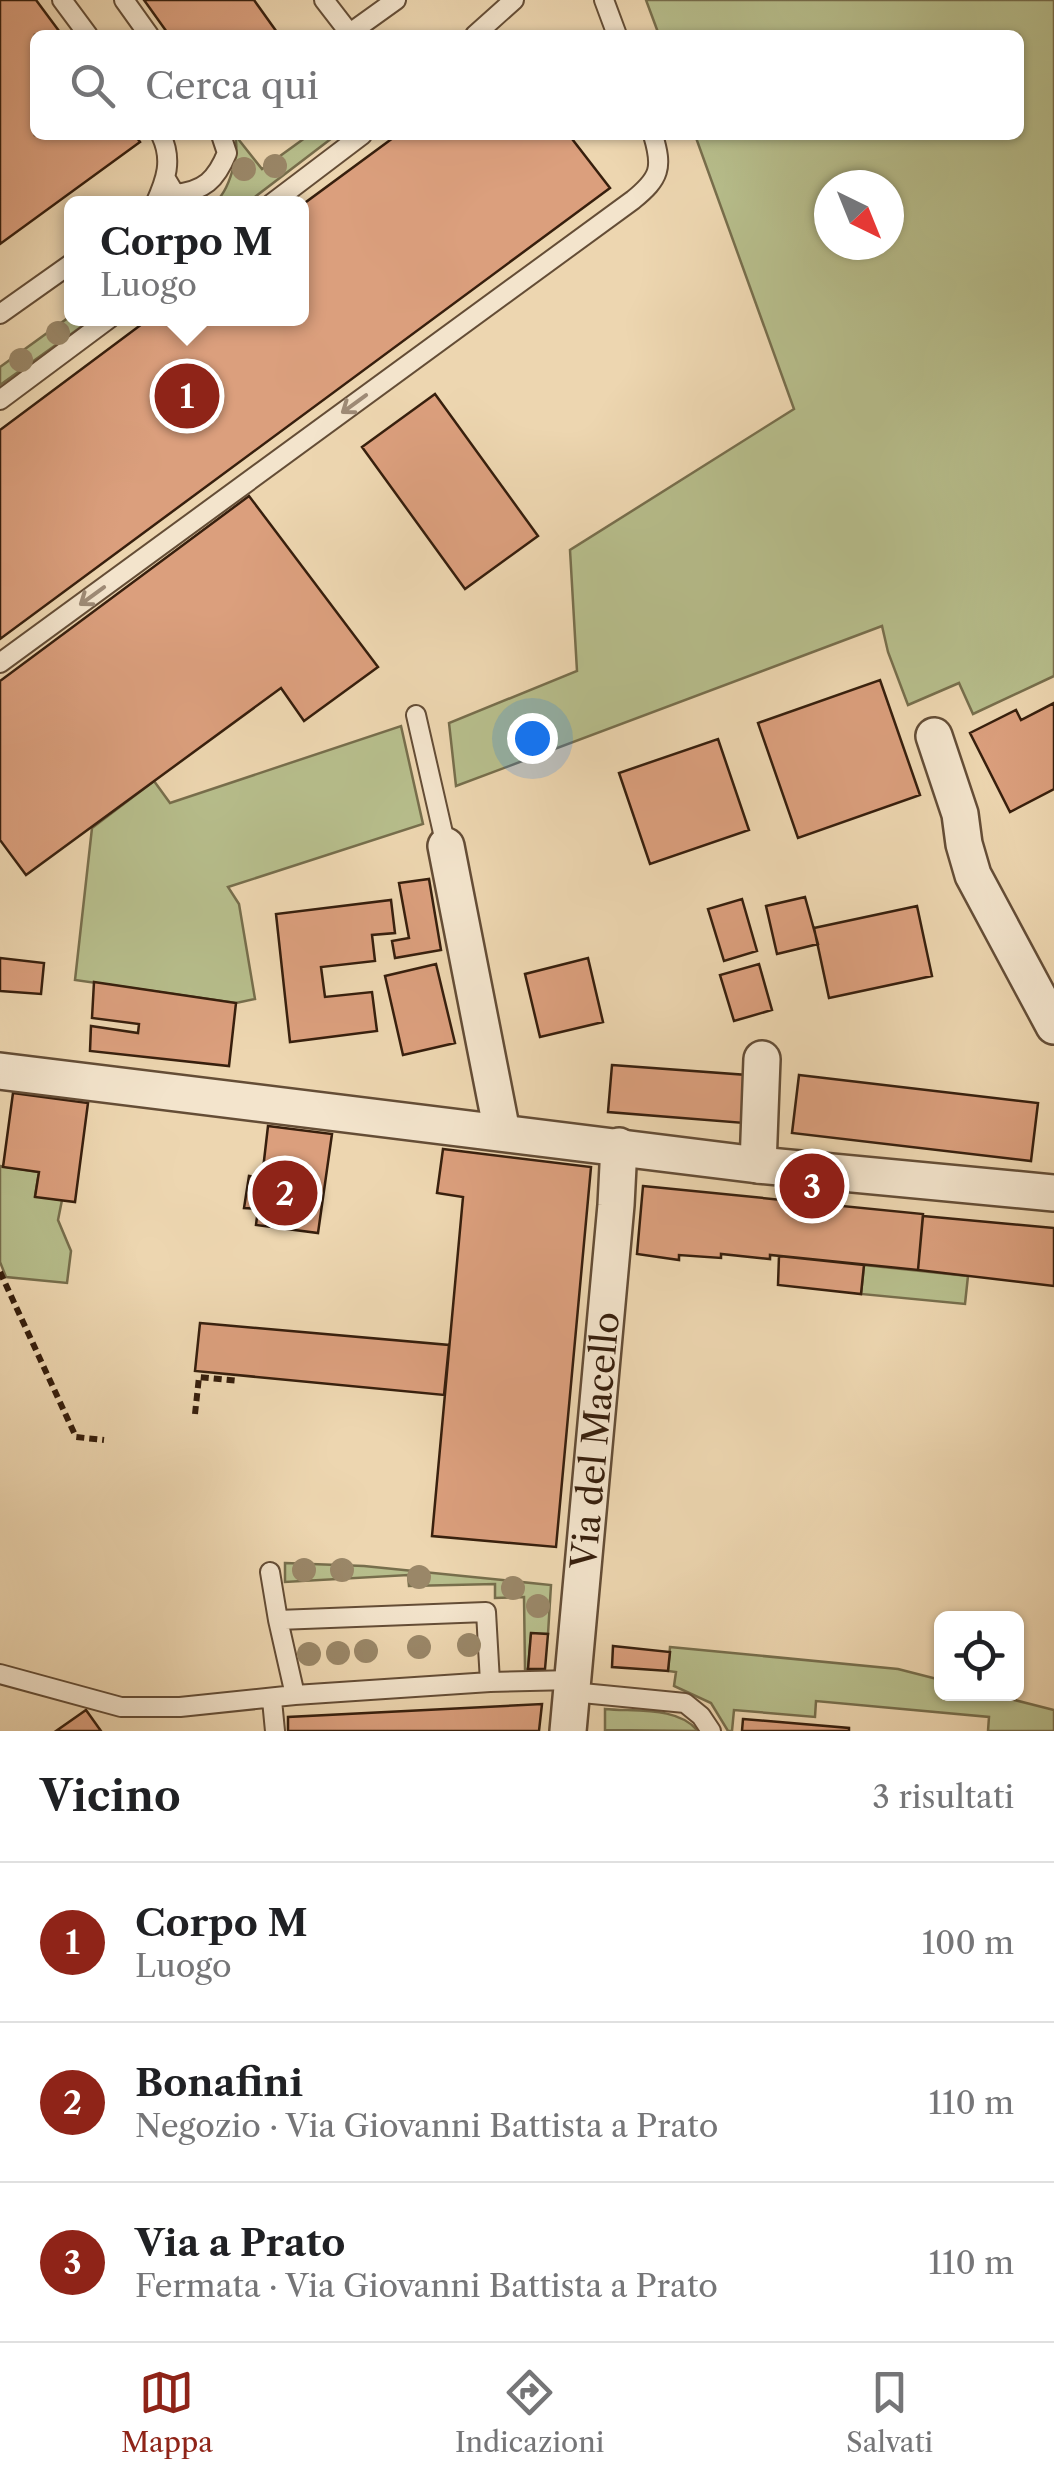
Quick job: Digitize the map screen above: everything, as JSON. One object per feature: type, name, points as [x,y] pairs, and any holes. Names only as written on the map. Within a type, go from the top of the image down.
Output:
[{"type":"street","points":[[934,736],[960,814],[973,876],[1054,1026]]},
{"type":"street","points":[[446,846],[502,1132]]},
{"type":"street","points":[[758,1165],[762,1059]]},
{"type":"street","points":[[0,1071],[758,1165],[1054,1193]]},
{"type":"street","name":"Via del Macello","points":[[568,1731],[619,1146]]},
{"type":"lane","points":[[62,0],[84,30]]},
{"type":"lane","points":[[124,0],[146,30]]},
{"type":"lane","points":[[324,0],[347,30]]},
{"type":"lane","points":[[355,30],[396,0]]},
{"type":"lane","points":[[481,30],[514,0]]},
{"type":"lane","points":[[604,0],[616,30]]},
{"type":"lane","points":[[159,196],[166,180],[169,154],[163,140]]},
{"type":"lane","points":[[166,180],[175,194],[194,192],[210,184],[227,153],[223,140]]},
{"type":"lane","points":[[282,196],[355,140]]},
{"type":"lane","points":[[0,663],[652,185],[660,168],[654,140]]},
{"type":"lane","points":[[0,314],[64,269]]},
{"type":"lane","points":[[0,400],[99,326]]},
{"type":"lane","points":[[416,715],[446,846]]},
{"type":"lane","points":[[270,1572],[294,1695]]},
{"type":"lane","points":[[278,1620],[486,1612],[490,1682]]},
{"type":"lane","points":[[0,1674],[121,1707],[180,1708],[294,1695],[490,1682],[572,1686],[685,1704],[701,1716],[710,1731]]},
{"type":"lane","points":[[272,1700],[275,1731]]},
{"type":"path","points":[[0,1272],[76,1437],[104,1440]]},
{"type":"path","points":[[28,1339],[40,1332]]},
{"type":"path","points":[[195,1414],[199,1377],[239,1381]]},
{"type":"green space","points":[[646,0],[1054,0],[1054,676],[973,714],[959,683],[908,705],[882,626],[456,786],[449,723],[577,671],[570,550],[794,409],[697,140],[1024,140],[1024,30],[657,30]]},
{"type":"green space","points":[[235,140],[239,140],[262,169],[302,140],[329,140],[256,196],[220,196],[236,152]]},
{"type":"green space","points":[[64,321],[64,326],[82,326],[0,385],[0,367]]},
{"type":"green space","points":[[401,726],[423,824],[228,887],[239,904],[255,999],[236,1003],[75,980],[92,828],[154,781],[170,803]]},
{"type":"green space","points":[[0,1166],[39,1172],[35,1196],[62,1200],[58,1220],[71,1251],[67,1283],[6,1277],[0,1262]]},
{"type":"green space","points":[[864,1265],[968,1276],[965,1304],[861,1294]]},
{"type":"green space","points":[[285,1563],[364,1566],[551,1585],[548,1634],[531,1634],[525,1669],[524,1597],[495,1598],[495,1584],[409,1586],[408,1575],[285,1582]]},
{"type":"green space","points":[[670,1647],[898,1669],[934,1678],[934,1701],[1019,1701],[1054,1710],[1054,1731],[988,1731],[989,1717],[816,1701],[815,1717],[734,1710],[732,1731],[728,1731],[711,1703],[674,1686],[676,1672],[668,1671]]},
{"type":"green space","points":[[605,1709],[668,1714],[698,1731],[605,1730]]},
{"type":"building","points":[[0,0],[36,0],[58,30],[30,30],[30,140],[140,142],[0,244]]},
{"type":"building","points":[[144,0],[254,0],[275,30],[165,30]]},
{"type":"building","points":[[390,140],[573,140],[610,188],[0,639],[0,430],[139,326],[309,326],[309,200]]},
{"type":"building","points":[[435,394],[538,536],[465,589],[362,447]]},
{"type":"building","points":[[249,496],[378,667],[304,721],[281,688],[26,875],[0,840],[0,681]]},
{"type":"building","points":[[880,680],[920,795],[798,838],[758,723]]},
{"type":"building","points":[[1054,703],[1054,789],[1010,812],[970,733],[1016,710],[1021,720]]},
{"type":"building","points":[[718,739],[749,830],[650,864],[619,773]]},
{"type":"building","points":[[429,879],[441,950],[395,958],[392,941],[409,938],[399,883]]},
{"type":"building","points":[[805,897],[818,944],[777,954],[766,906]]},
{"type":"building","points":[[742,899],[757,951],[724,961],[708,909]]},
{"type":"building","points":[[391,900],[395,933],[372,935],[375,961],[321,967],[325,997],[372,992],[377,1031],[290,1042],[276,914]]},
{"type":"building","points":[[917,906],[932,976],[829,998],[814,928]]},
{"type":"building","points":[[0,958],[44,963],[41,994],[0,991]]},
{"type":"building","points":[[588,958],[603,1022],[540,1037],[525,974]]},
{"type":"building","points":[[436,964],[455,1043],[403,1055],[385,976]]},
{"type":"building","points":[[759,964],[772,1010],[734,1021],[720,975]]},
{"type":"building","points":[[94,982],[236,1003],[229,1066],[90,1051],[91,1026],[138,1033],[139,1024],[92,1018]]},
{"type":"building","points":[[612,1065],[747,1075],[744,1123],[608,1112]]},
{"type":"building","points":[[799,1075],[1038,1103],[1031,1161],[792,1133]]},
{"type":"building","points":[[13,1093],[88,1103],[75,1202],[35,1197],[39,1172],[3,1167]]},
{"type":"building","points":[[268,1126],[332,1134],[318,1233],[256,1225],[258,1209],[244,1208],[249,1176],[262,1178]]},
{"type":"building","points":[[443,1149],[591,1167],[556,1547],[432,1536],[463,1197],[437,1193]]},
{"type":"building","points":[[643,1186],[923,1214],[918,1270],[770,1255],[770,1259],[679,1255],[679,1260],[637,1254]]},
{"type":"building","points":[[923,1216],[1054,1228],[1054,1286],[918,1270]]},
{"type":"building","points":[[779,1256],[864,1265],[861,1294],[778,1285]]},
{"type":"building","points":[[200,1323],[449,1345],[444,1395],[195,1371]]},
{"type":"building","points":[[531,1633],[548,1634],[545,1669],[528,1669]]},
{"type":"building","points":[[613,1646],[670,1652],[668,1671],[612,1667]]},
{"type":"building","points":[[542,1704],[539,1731],[288,1731],[288,1717]]},
{"type":"building","points":[[86,1710],[101,1731],[56,1731]]},
{"type":"building","points":[[743,1719],[849,1728],[849,1731],[742,1731]]},
{"type":"place","name":"Corpo M","points":[[187,396]]},
{"type":"place","name":"Via a Prato","points":[[812,1186]]},
{"type":"place","name":"Bonafini","points":[[285,1193]]}]
